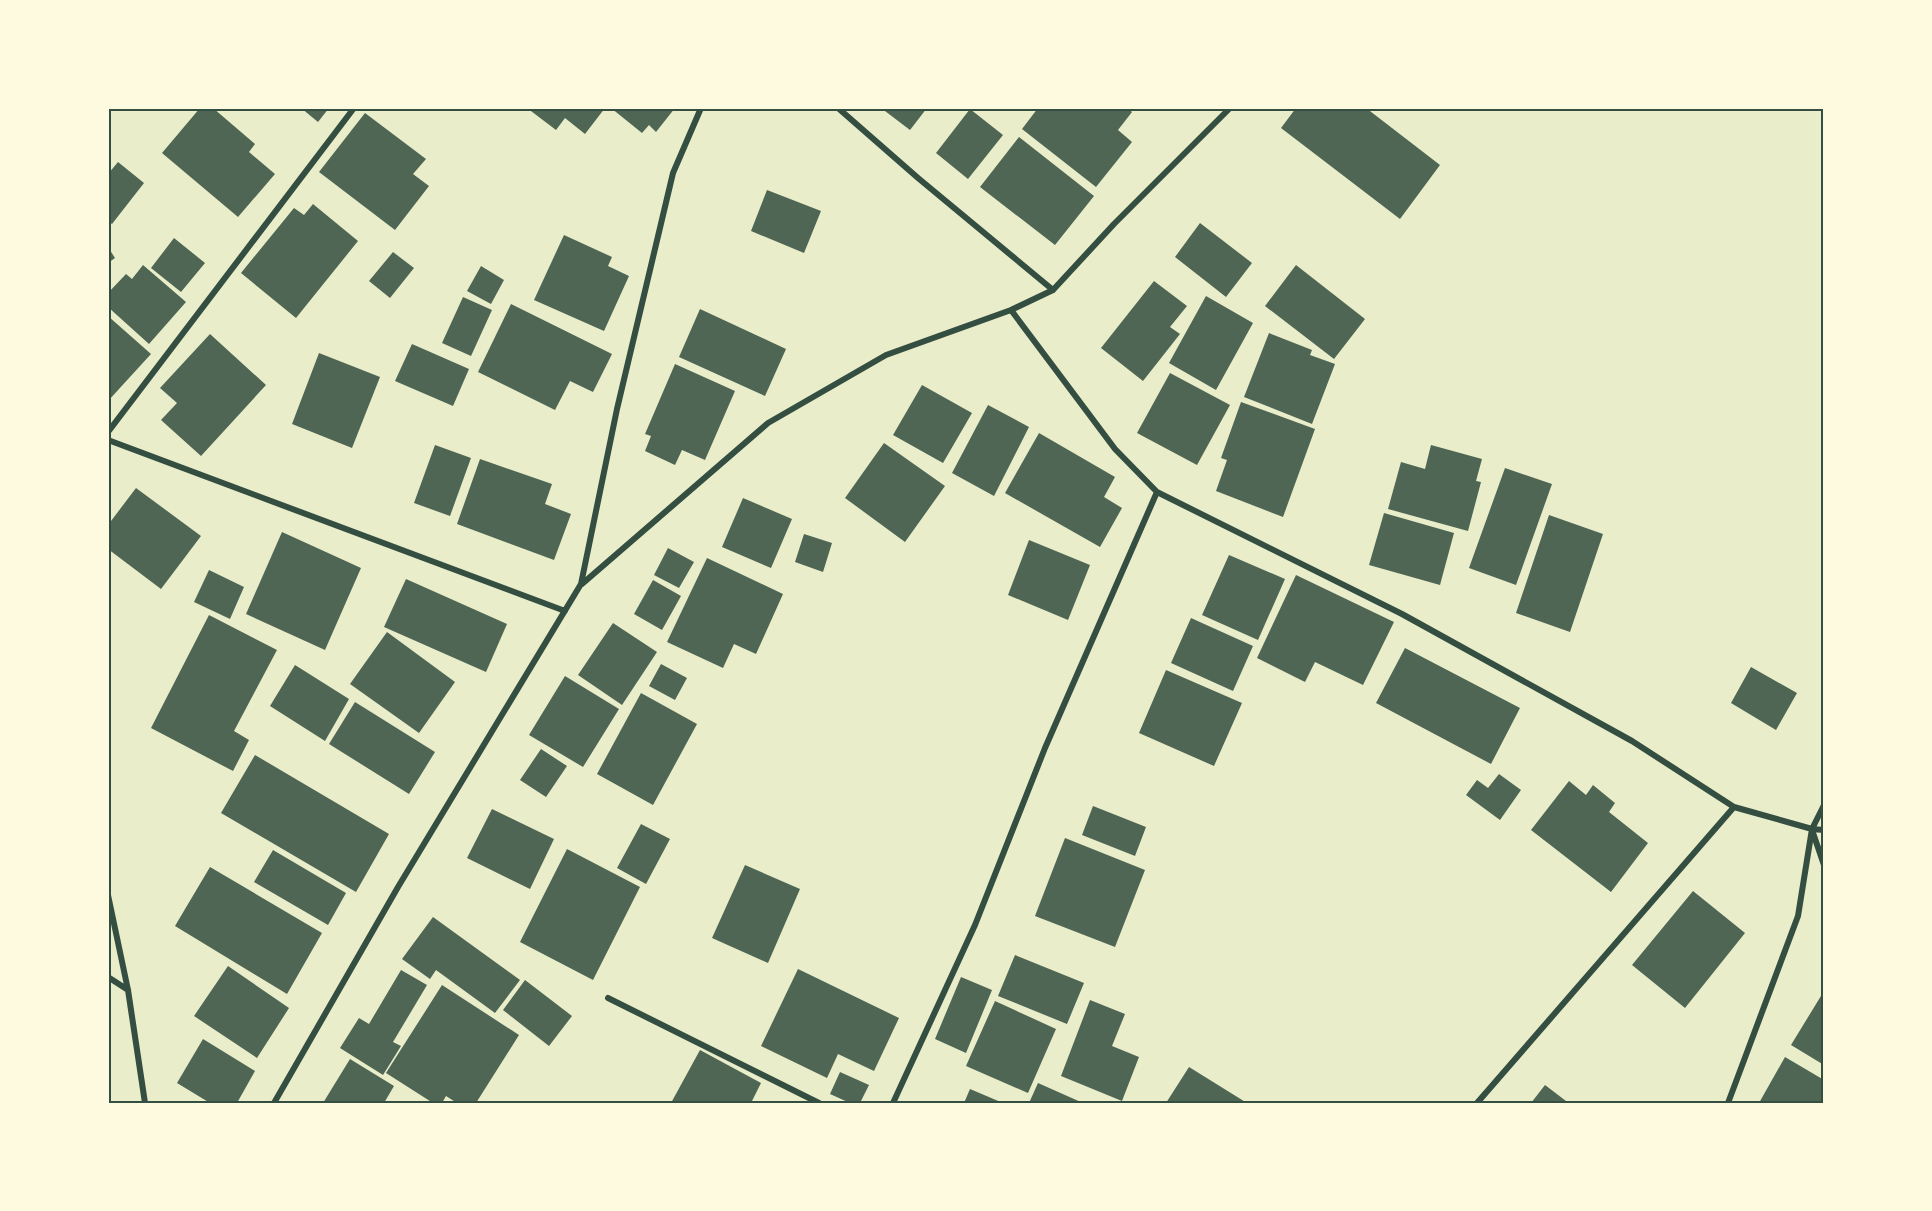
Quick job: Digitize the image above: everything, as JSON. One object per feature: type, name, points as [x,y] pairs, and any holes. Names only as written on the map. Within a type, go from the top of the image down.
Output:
[{"type":"street","points":[[108,432],[354,108]]},
{"type":"street","points":[[581,584],[617,409],[673,173],[701,108]]},
{"type":"street","points":[[838,108],[1053,290]]},
{"type":"street","points":[[274,1103],[398,887],[581,584],[768,423],[886,355],[1011,310],[1053,290],[1114,224],[1230,108]]},
{"type":"street","points":[[1011,310],[1114,449],[1157,492],[1413,619],[1632,741],[1734,807],[1812,829],[1824,830]]},
{"type":"street","points":[[108,440],[565,611]]},
{"type":"street","points":[[893,1103],[975,925],[1045,748],[1157,492]]},
{"type":"street","points":[[1728,1103],[1798,916],[1812,829],[1824,805]]},
{"type":"street","points":[[1477,1103],[1734,807]]},
{"type":"street","points":[[1812,829],[1824,865]]},
{"type":"street","points":[[108,895],[128,990],[145,1103]]},
{"type":"street","points":[[108,977],[128,990]]},
{"type":"street","points":[[608,998],[819,1103]]},
{"type":"building","points":[[200,108],[213,108],[255,144],[249,152],[275,174],[238,217],[162,153]]},
{"type":"building","points":[[301,108],[329,108],[318,122]]},
{"type":"building","points":[[527,108],[605,108],[585,134],[565,118],[556,130]]},
{"type":"building","points":[[611,108],[675,108],[656,132],[649,125],[642,133]]},
{"type":"building","points":[[881,108],[927,108],[910,130]]},
{"type":"building","points":[[1038,108],[1127,108],[1132,112],[1118,130],[1132,142],[1096,187],[1022,129]]},
{"type":"building","points":[[1296,108],[1366,108],[1440,165],[1400,219],[1281,128]]},
{"type":"building","points":[[970,109],[1003,135],[968,179],[936,153]]},
{"type":"building","points":[[365,113],[426,159],[413,174],[429,186],[395,230],[319,172]]},
{"type":"building","points":[[1019,137],[1094,196],[1055,245],[980,187]]},
{"type":"building","points":[[118,162],[144,183],[112,224],[108,221],[108,174]]},
{"type":"building","points":[[767,190],[821,211],[804,253],[751,231]]},
{"type":"building","points":[[313,204],[358,241],[296,318],[241,273],[294,208],[304,215]]},
{"type":"building","points":[[1200,223],[1252,263],[1226,297],[1175,257]]},
{"type":"building","points":[[564,235],[612,257],[608,266],[629,276],[604,331],[534,300]]},
{"type":"building","points":[[174,238],[205,263],[181,292],[151,268]]},
{"type":"building","points":[[108,247],[115,258],[108,263]]},
{"type":"building","points":[[393,252],[414,268],[390,298],[369,281]]},
{"type":"building","points":[[143,265],[186,302],[149,344],[108,307],[108,293],[126,274],[132,279]]},
{"type":"building","points":[[1296,265],[1365,319],[1334,359],[1265,306]]},
{"type":"building","points":[[481,266],[504,280],[491,304],[467,291]]},
{"type":"building","points":[[1154,281],[1187,306],[1170,327],[1180,334],[1143,381],[1101,348]]},
{"type":"building","points":[[1206,296],[1253,323],[1216,390],[1169,363]]},
{"type":"building","points":[[463,297],[492,310],[471,356],[442,343]]},
{"type":"building","points":[[511,304],[612,354],[593,392],[570,381],[555,410],[478,372]]},
{"type":"building","points":[[700,309],[786,349],[765,396],[679,357]]},
{"type":"building","points":[[108,316],[151,354],[108,401]]},
{"type":"building","points":[[1269,333],[1312,350],[1310,355],[1335,364],[1312,424],[1244,397]]},
{"type":"building","points":[[210,334],[266,385],[201,456],[161,420],[177,403],[160,388]]},
{"type":"building","points":[[412,344],[469,369],[453,406],[395,381]]},
{"type":"building","points":[[319,353],[380,377],[352,448],[292,424]]},
{"type":"building","points":[[675,364],[735,391],[705,460],[682,450],[675,465],[645,451],[651,436],[645,434]]},
{"type":"building","points":[[1170,373],[1230,405],[1197,465],[1137,433]]},
{"type":"building","points":[[922,385],[972,413],[943,463],[893,435]]},
{"type":"building","points":[[1241,402],[1315,429],[1283,517],[1216,491],[1227,460],[1221,458]]},
{"type":"building","points":[[988,405],[1029,427],[994,496],[952,473]]},
{"type":"building","points":[[1039,433],[1115,477],[1104,497],[1122,508],[1100,547],[1005,493]]},
{"type":"building","points":[[884,443],[945,486],[905,542],[845,498]]},
{"type":"building","points":[[435,445],[471,458],[450,516],[414,503]]},
{"type":"building","points":[[1431,445],[1482,459],[1476,481],[1481,482],[1468,531],[1388,509],[1401,462],[1425,469]]},
{"type":"building","points":[[480,459],[552,484],[545,504],[571,514],[554,560],[457,524]]},
{"type":"building","points":[[1505,468],[1552,484],[1516,585],[1469,568]]},
{"type":"building","points":[[136,488],[201,536],[161,589],[108,549],[108,525]]},
{"type":"building","points":[[743,498],[792,519],[771,568],[722,547]]},
{"type":"building","points":[[1384,513],[1454,533],[1440,585],[1369,565]]},
{"type":"building","points":[[1549,515],[1603,534],[1570,632],[1516,613]]},
{"type":"building","points":[[282,532],[361,568],[325,650],[246,614]]},
{"type":"building","points":[[804,534],[832,543],[823,572],[795,562]]},
{"type":"building","points":[[1029,540],[1090,565],[1068,620],[1008,595]]},
{"type":"building","points":[[668,548],[694,562],[679,588],[654,575]]},
{"type":"building","points":[[1229,555],[1285,579],[1258,640],[1202,615]]},
{"type":"building","points":[[707,558],[783,594],[756,654],[734,644],[723,668],[667,642]]},
{"type":"building","points":[[209,570],[244,587],[230,619],[194,602]]},
{"type":"building","points":[[1296,575],[1394,622],[1363,685],[1315,662],[1305,682],[1257,658]]},
{"type":"building","points":[[406,579],[507,624],[486,672],[384,627]]},
{"type":"building","points":[[653,580],[681,596],[662,630],[634,614]]},
{"type":"building","points":[[209,615],[277,650],[234,731],[249,740],[233,771],[151,728]]},
{"type":"building","points":[[1191,618],[1253,646],[1233,691],[1171,663]]},
{"type":"building","points":[[613,623],[657,652],[622,705],[578,675]]},
{"type":"building","points":[[387,632],[455,682],[419,733],[350,684]]},
{"type":"building","points":[[1405,648],[1520,708],[1491,764],[1376,703]]},
{"type":"building","points":[[661,664],[687,678],[675,700],[649,686]]},
{"type":"building","points":[[295,665],[349,699],[325,741],[270,706]]},
{"type":"building","points":[[1751,667],[1797,693],[1776,730],[1731,703]]},
{"type":"building","points":[[1166,670],[1242,703],[1214,766],[1139,733]]},
{"type":"building","points":[[565,676],[619,709],[583,767],[529,735]]},
{"type":"building","points":[[641,693],[697,724],[653,805],[597,774]]},
{"type":"building","points":[[355,702],[435,752],[409,794],[329,744]]},
{"type":"building","points":[[541,749],[567,766],[546,797],[520,780]]},
{"type":"building","points":[[255,755],[389,834],[356,892],[221,813]]},
{"type":"building","points":[[1499,774],[1521,790],[1500,820],[1466,795],[1477,780],[1488,788]]},
{"type":"building","points":[[1569,781],[1586,795],[1593,785],[1615,803],[1609,812],[1648,843],[1611,892],[1531,830]]},
{"type":"building","points":[[1093,806],[1146,827],[1135,856],[1082,835]]},
{"type":"building","points":[[492,809],[554,839],[530,889],[467,858]]},
{"type":"building","points":[[641,824],[670,839],[646,884],[617,868]]},
{"type":"building","points":[[1065,838],[1145,870],[1115,947],[1035,916]]},
{"type":"building","points":[[567,849],[640,887],[593,980],[520,942]]},
{"type":"building","points":[[273,850],[346,893],[328,925],[254,882]]},
{"type":"building","points":[[745,865],[800,889],[768,963],[712,938]]},
{"type":"building","points":[[210,867],[322,933],[287,994],[175,926]]},
{"type":"building","points":[[1693,891],[1745,933],[1685,1008],[1632,965]]},
{"type":"building","points":[[433,917],[520,980],[495,1013],[436,970],[430,979],[402,959]]},
{"type":"building","points":[[1015,955],[1084,983],[1067,1024],[998,996]]},
{"type":"building","points":[[228,966],[289,1008],[257,1058],[194,1016]]},
{"type":"building","points":[[798,969],[899,1018],[874,1071],[838,1054],[827,1078],[761,1046]]},
{"type":"building","points":[[401,970],[427,985],[393,1042],[401,1046],[383,1075],[340,1048],[359,1018],[369,1024]]},
{"type":"building","points":[[961,977],[992,990],[966,1053],[935,1039]]},
{"type":"building","points":[[525,980],[572,1016],[549,1046],[503,1010]]},
{"type":"building","points":[[442,985],[519,1035],[476,1103],[457,1103],[446,1096],[442,1103],[433,1103],[386,1073]]},
{"type":"building","points":[[1824,991],[1824,1065],[1791,1045]]},
{"type":"building","points":[[1090,1000],[1125,1014],[1112,1046],[1139,1057],[1122,1101],[1061,1076]]},
{"type":"building","points":[[995,1001],[1056,1029],[1028,1093],[966,1066]]},
{"type":"building","points":[[203,1039],[255,1071],[237,1103],[210,1103],[177,1083]]},
{"type":"building","points":[[700,1050],[761,1083],[751,1103],[671,1103]]},
{"type":"building","points":[[1785,1057],[1824,1080],[1824,1103],[1759,1103]]},
{"type":"building","points":[[350,1059],[394,1086],[384,1103],[323,1103]]},
{"type":"building","points":[[1189,1067],[1247,1103],[1166,1103]]},
{"type":"building","points":[[840,1072],[869,1085],[860,1103],[850,1103],[830,1094]]},
{"type":"building","points":[[1038,1083],[1083,1103],[1029,1103]]},
{"type":"building","points":[[1545,1085],[1566,1101],[1564,1103],[1531,1103]]},
{"type":"building","points":[[970,1089],[1003,1103],[964,1103]]}]
